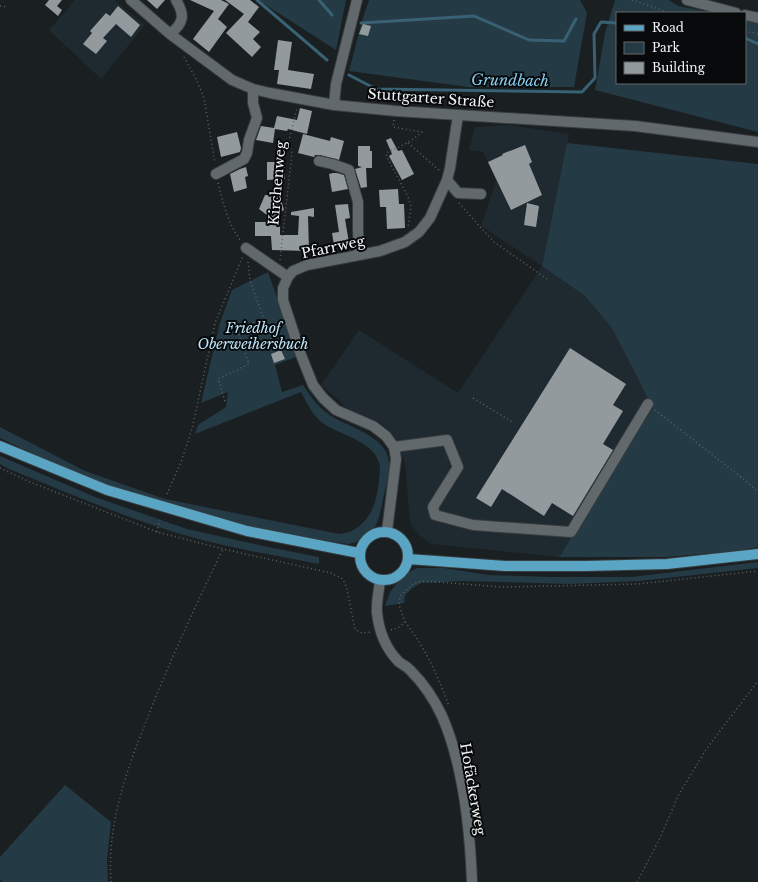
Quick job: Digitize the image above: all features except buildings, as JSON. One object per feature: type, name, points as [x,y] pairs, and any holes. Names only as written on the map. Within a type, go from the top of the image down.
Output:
[{"type":"main road","points":[[0,446],[107,490],[129,497],[247,532],[359,553]]},
{"type":"main road","points":[[387,531],[395,534],[401,539],[408,552],[408,559],[405,568],[398,575],[390,580],[380,580],[373,578],[362,567],[359,553],[363,543],[369,536],[378,532],[387,531]]},
{"type":"main road","points":[[408,559],[505,566],[586,566],[667,564],[758,554]]},
{"type":"street","name":"Stuttgarter Straße","points":[[131,0],[170,34],[232,80],[253,89],[270,93],[334,105],[396,111],[635,126],[758,142]]},
{"type":"street","points":[[170,34],[179,26],[182,20],[181,10],[176,0]]},
{"type":"street","points":[[334,105],[336,84],[357,0]]},
{"type":"street","points":[[687,0],[732,12]]},
{"type":"street","points":[[746,15],[758,18]]},
{"type":"street","points":[[216,174],[244,159],[247,153],[249,140],[257,118],[253,103],[253,89]]},
{"type":"street","name":"Pfarrweg","points":[[288,277],[293,271],[306,265],[380,251],[405,242],[419,232],[430,218],[447,179],[458,115]]},
{"type":"street","points":[[319,161],[349,170],[358,202],[359,255]]},
{"type":"street","points":[[447,179],[458,193],[481,194]]},
{"type":"street","points":[[246,248],[288,277],[283,288],[283,300],[301,355],[313,385],[323,398],[336,410],[373,426],[386,436],[394,447],[396,459],[387,531]]},
{"type":"street","points":[[394,447],[447,440],[458,467],[433,507],[435,515],[473,525],[571,532],[648,404]]},
{"type":"street","name":"Hofäckerweg","points":[[380,580],[377,612],[380,632],[391,652],[410,670],[427,690],[442,716],[452,743],[460,775],[467,818],[472,882]]},
{"type":"path","points":[[632,0],[667,12]]},
{"type":"path","points":[[0,6],[8,6]]},
{"type":"path","points":[[746,31],[758,34]]},
{"type":"path","points":[[182,54],[197,81],[204,98],[216,174],[223,205],[234,232],[246,248],[250,281],[275,349],[282,348]]},
{"type":"path","name":"Kirchenweg","points":[[278,270],[292,153],[288,145],[300,98]]},
{"type":"path","points":[[396,111],[393,127],[422,132],[408,143],[386,153],[411,206],[405,242]]},
{"type":"path","points":[[408,143],[447,179]]},
{"type":"path","points":[[457,200],[494,242],[547,279]]},
{"type":"path","points":[[167,494],[181,462],[192,429],[215,323],[246,248]]},
{"type":"path","points":[[225,400],[218,379],[249,364],[237,328],[263,319]]},
{"type":"path","points":[[473,398],[514,423]]},
{"type":"path","points":[[648,404],[758,492]]},
{"type":"path","points":[[0,468],[30,482],[157,532],[223,549],[331,573],[343,579],[347,589],[354,629],[362,632],[380,632],[398,628],[405,622],[399,605],[400,596],[414,583],[423,581],[503,587],[638,584],[758,571]]},
{"type":"path","points":[[157,532],[160,520]]},
{"type":"path","points":[[112,882],[110,862],[114,823],[130,762],[160,684],[223,549]]},
{"type":"path","points":[[638,882],[659,840],[678,796],[707,748],[758,681]]},
{"type":"shaded area","points":[[75,0],[114,0],[145,25],[101,79],[49,30]]},
{"type":"shaded area","points":[[509,125],[569,134],[542,266],[481,226],[496,181],[483,152],[469,150],[475,127]]},
{"type":"shaded area","points":[[542,266],[585,296],[613,328],[653,408],[559,557],[431,544],[418,534],[410,522],[405,463],[395,438],[389,430],[378,421],[350,410],[321,385],[359,330],[458,393]]},
{"type":"green space","points":[[258,0],[346,0],[336,50]]},
{"type":"green space","points":[[369,0],[580,0],[587,13],[574,87],[468,87],[349,71]]},
{"type":"green space","points":[[615,0],[669,0],[678,6],[710,12],[616,12],[616,84],[746,84],[746,18],[758,21],[758,132],[595,90],[605,33]]},
{"type":"green space","points":[[567,143],[758,164],[758,547],[737,551],[665,557],[559,557],[653,408],[612,328],[585,296],[542,266]]},
{"type":"green space","name":"Friedhof Oberweihersbuch","points":[[268,272],[298,356],[275,365],[282,392],[303,385],[323,410],[334,418],[371,436],[384,449],[388,457],[388,475],[378,520],[372,531],[363,539],[349,544],[260,531],[99,485],[0,438],[0,427],[85,471],[165,499],[339,534],[350,532],[355,529],[363,523],[375,503],[380,470],[378,459],[366,446],[320,421],[311,410],[301,392],[195,434],[198,425],[226,407],[228,392],[201,403],[220,323],[232,290]]},
{"type":"green space","points":[[0,456],[95,497],[187,529],[319,557],[319,564],[186,536],[88,501],[9,469],[0,464]]},
{"type":"green space","points":[[758,562],[758,568],[639,581],[570,584],[463,581],[421,583],[405,595],[404,603],[385,606],[390,592],[399,580],[405,574],[417,568],[444,568],[489,575],[631,577]]},
{"type":"green space","points":[[65,785],[111,822],[107,859],[108,882],[3,882],[0,880],[0,857]]},
{"type":"waterway","name":"Grundbach","points":[[257,0],[327,60]]},
{"type":"waterway","points":[[319,0],[332,15]]},
{"type":"waterway","points":[[361,23],[474,16],[529,40],[564,41],[576,19]]},
{"type":"waterway","name":"Grundbach","points":[[349,75],[376,89],[582,92],[595,78],[594,34],[601,22],[616,23]]},
{"type":"waterway","name":"Grundbach","points":[[746,38],[758,44]]}]
